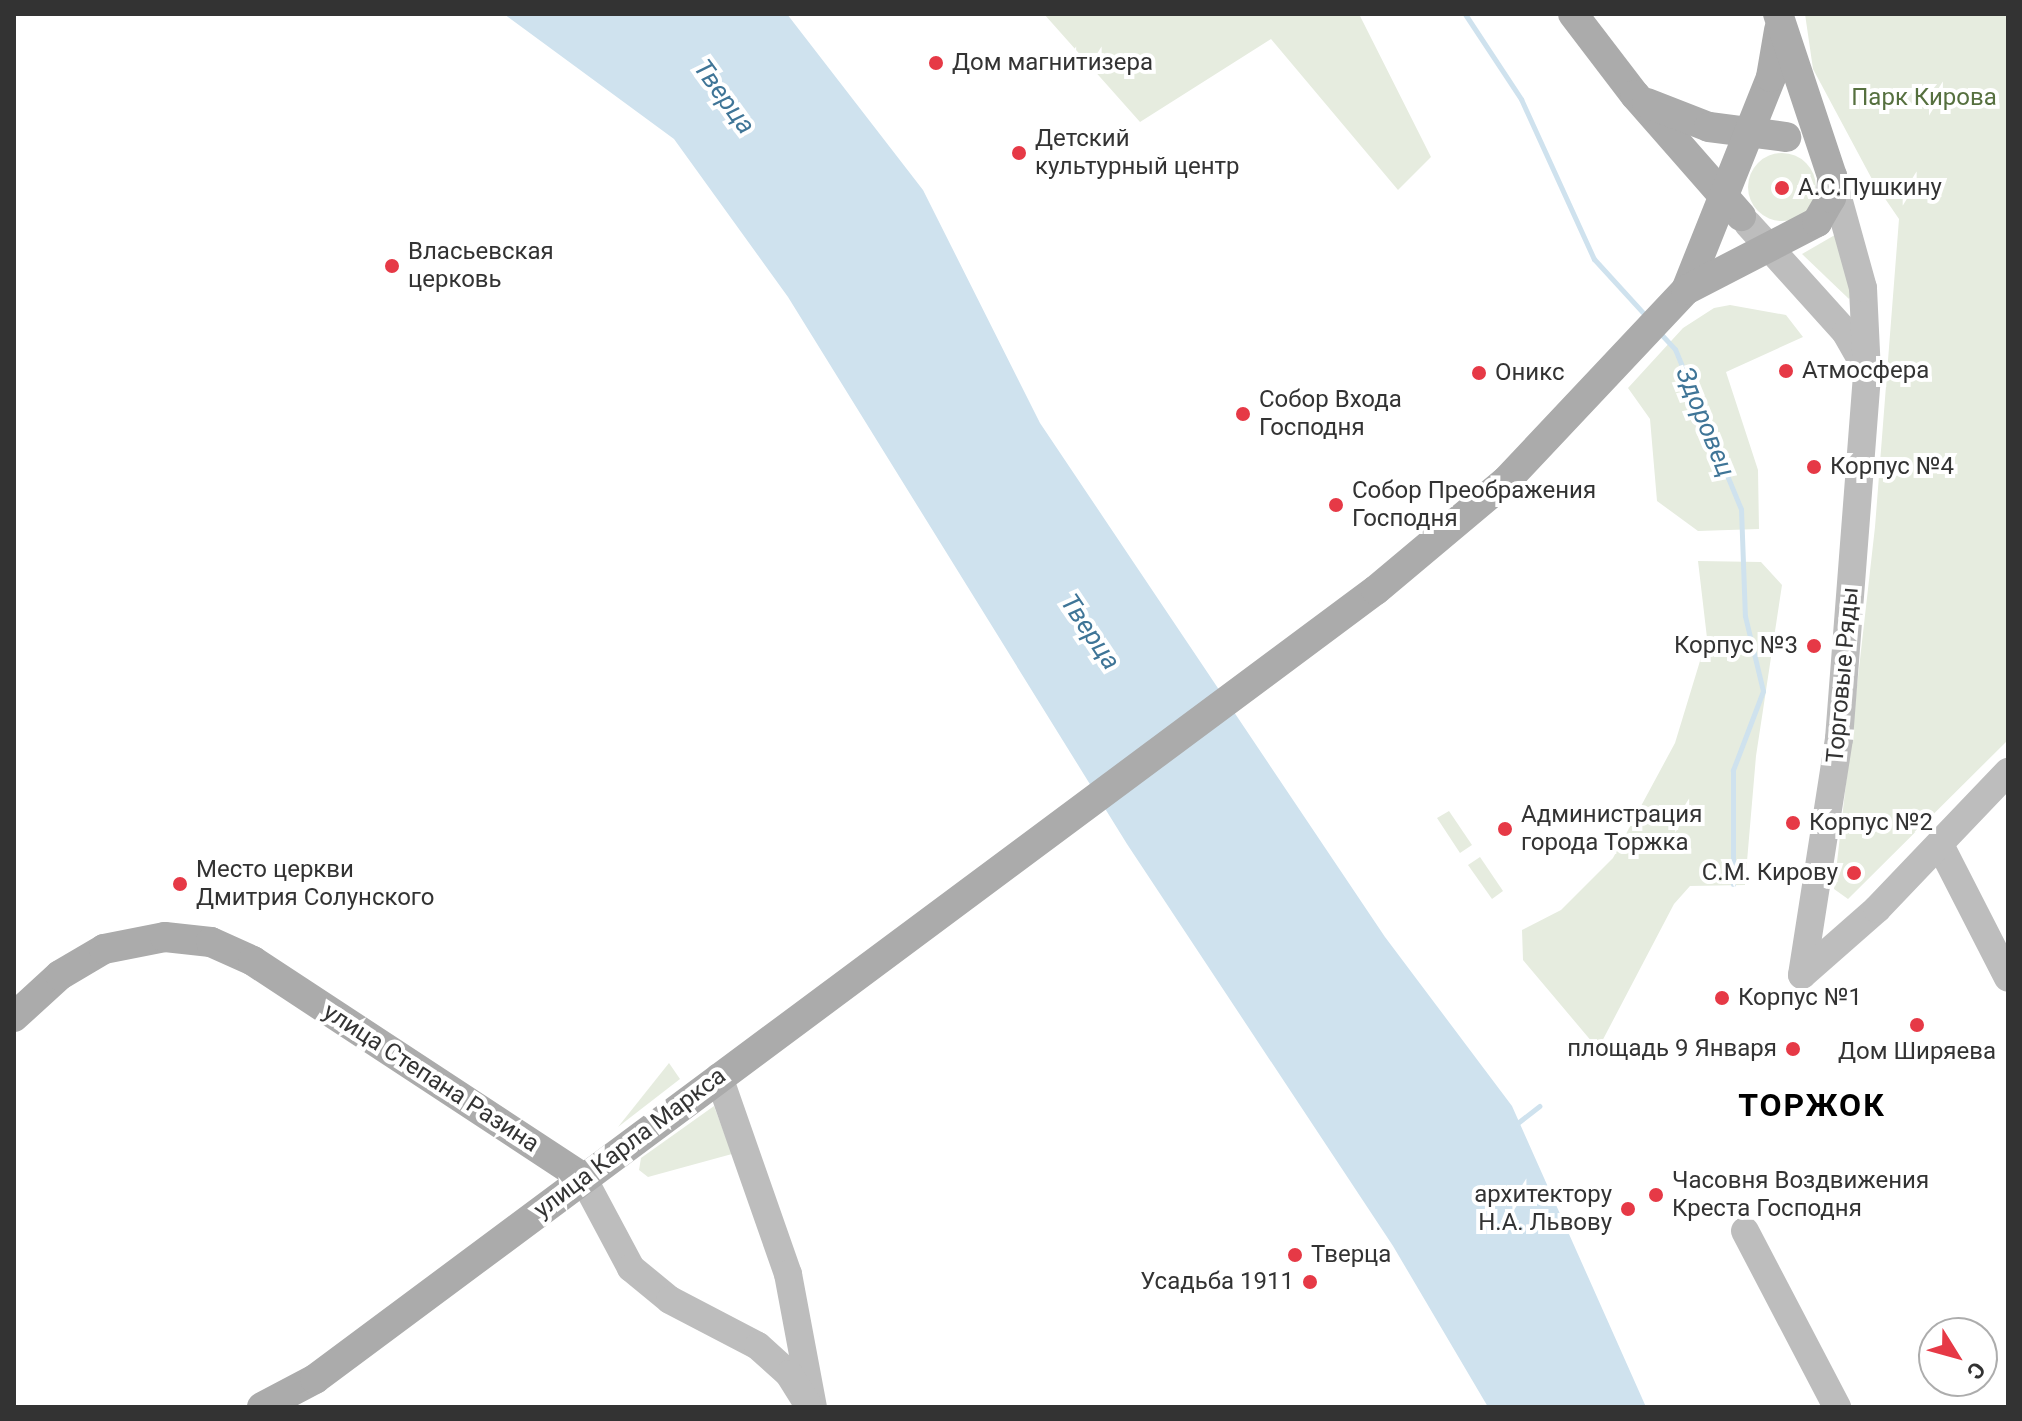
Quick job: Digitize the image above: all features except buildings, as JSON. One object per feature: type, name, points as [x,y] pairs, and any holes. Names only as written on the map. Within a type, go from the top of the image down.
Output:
[{"type":"main road","points":[[1573,14],[1672,138],[1737,196],[1772,236],[1798,234]]},
{"type":"main road","points":[[1737,196],[1750,132],[1774,67],[1778,15]]},
{"type":"main road","points":[[1681,296],[1733,264],[1798,234],[1824,214],[1830,170],[1778,15]]},
{"type":"main road","points":[[1635,95],[1683,119],[1786,137],[1810,145],[1830,170]]},
{"type":"main road","points":[[1681,296],[1737,196],[1758,143],[1786,137]]},
{"type":"main road","points":[[1672,138],[1698,197],[1699,261]]},
{"type":"main road","name":"улица Карла Маркса","points":[[262,1407],[315,1379],[1284,659],[1506,481],[1642,342],[1681,296]]},
{"type":"main road","name":"улица Степана Разина","points":[[14,1017],[60,975],[104,949],[149,938],[196,938],[253,961],[583,1178]]},
{"type":"street","name":"Торговые Ряды","points":[[1830,170],[1863,288],[1867,373],[1839,739],[1802,975],[1940,845]]},
{"type":"street","points":[[1737,196],[1768,247],[1850,338],[1867,373]]},
{"type":"street","points":[[1733,264],[1802,285]]},
{"type":"street","points":[[2008,772],[1940,845],[2008,978]]},
{"type":"street","name":"улица Степана Разина","points":[[719,1077],[788,1274],[811,1407]]},
{"type":"street","name":"улица Степана Разина","points":[[583,1178],[631,1268],[670,1300],[758,1346],[789,1374],[811,1407]]},
{"type":"street","points":[[1745,1231],[1837,1407]]},
{"type":"green space","points":[[1044,14],[1359,14],[1431,157],[1398,190],[1271,39],[1140,122]]},
{"type":"green space","name":"Парк Кирова","points":[[1805,14],[2008,14],[2008,740],[1848,899],[1834,889],[1875,527],[1899,219],[1873,181],[1813,69]]},
{"type":"green space","points":[[1782,153],[1806,163],[1816,187],[1806,211],[1782,221],[1758,211],[1748,187],[1758,163]]},
{"type":"green space","points":[[1840,232],[1853,292],[1849,299],[1802,254]]},
{"type":"green space","points":[[1730,305],[1786,315],[1803,337],[1726,372],[1758,470],[1759,529],[1698,531],[1657,501],[1650,419],[1628,388],[1683,328],[1714,308]]},
{"type":"green space","points":[[1698,561],[1761,562],[1782,585],[1756,756],[1745,885],[1690,886],[1674,904],[1598,1049],[1523,960],[1522,930],[1561,910],[1613,858],[1675,743],[1707,638]]},
{"type":"green space","points":[[1449,811],[1472,845],[1460,853],[1437,818]]},
{"type":"green space","points":[[1480,857],[1503,891],[1492,899],[1468,865]]},
{"type":"green space","points":[[669,1063],[680,1079],[618,1127]]},
{"type":"green space","points":[[714,1106],[732,1154],[648,1177],[639,1170],[641,1158]]},
{"type":"water","points":[[504,14],[787,14],[923,190],[1040,423],[1385,937],[1512,1106],[1646,1407],[1488,1407],[1393,1246],[1127,844],[788,297],[674,139]]},
{"type":"waterway","name":"Здоровец","points":[[1465,14],[1521,99],[1594,259],[1646,316]]},
{"type":"waterway","name":"Здоровец","points":[[1660,333],[1675,349],[1741,509],[1745,616],[1763,691],[1733,770],[1733,884]]},
{"type":"waterway","name":"Здоровец","points":[[1515,1125],[1539,1106]]},
{"type":"place","name":"Дом магнитизера","points":[[936,63]]},
{"type":"place","name":"Детский культурный центр","points":[[1019,153]]},
{"type":"place","name":"А.С.Пушкину","points":[[1782,188]]},
{"type":"place","name":"Власьевская церковь","points":[[392,266]]},
{"type":"place","name":"Атмосфера","points":[[1786,371]]},
{"type":"place","name":"Оникс","points":[[1479,373]]},
{"type":"place","name":"Собор Входа Господня","points":[[1243,414]]},
{"type":"place","name":"Корпус №4","points":[[1814,467]]},
{"type":"place","name":"Собор Преображения Господня","points":[[1336,505]]},
{"type":"place","name":"Корпус №3","points":[[1814,646]]},
{"type":"place","name":"Корпус №2","points":[[1793,823]]},
{"type":"place","name":"Администрация города Торжка","points":[[1505,829]]},
{"type":"place","name":"С.М. Кирову","points":[[1854,873]]},
{"type":"place","name":"Место церкви Дмитрия Солунского","points":[[180,884]]},
{"type":"place","name":"Корпус №1","points":[[1722,998]]},
{"type":"place","name":"Дом Ширяева","points":[[1917,1025]]},
{"type":"place","name":"площадь 9 Января","points":[[1793,1049]]},
{"type":"place","name":"Часовня Воздвижения Креста Господня","points":[[1656,1195]]},
{"type":"place","name":"архитектору Н.А. Львову","points":[[1628,1209]]},
{"type":"place","name":"Тверца","points":[[1295,1255]]},
{"type":"place","name":"Усадьба 1911","points":[[1310,1282]]},
{"type":"district","name":"ТОРЖОК","points":[[1812,1105]]}]
